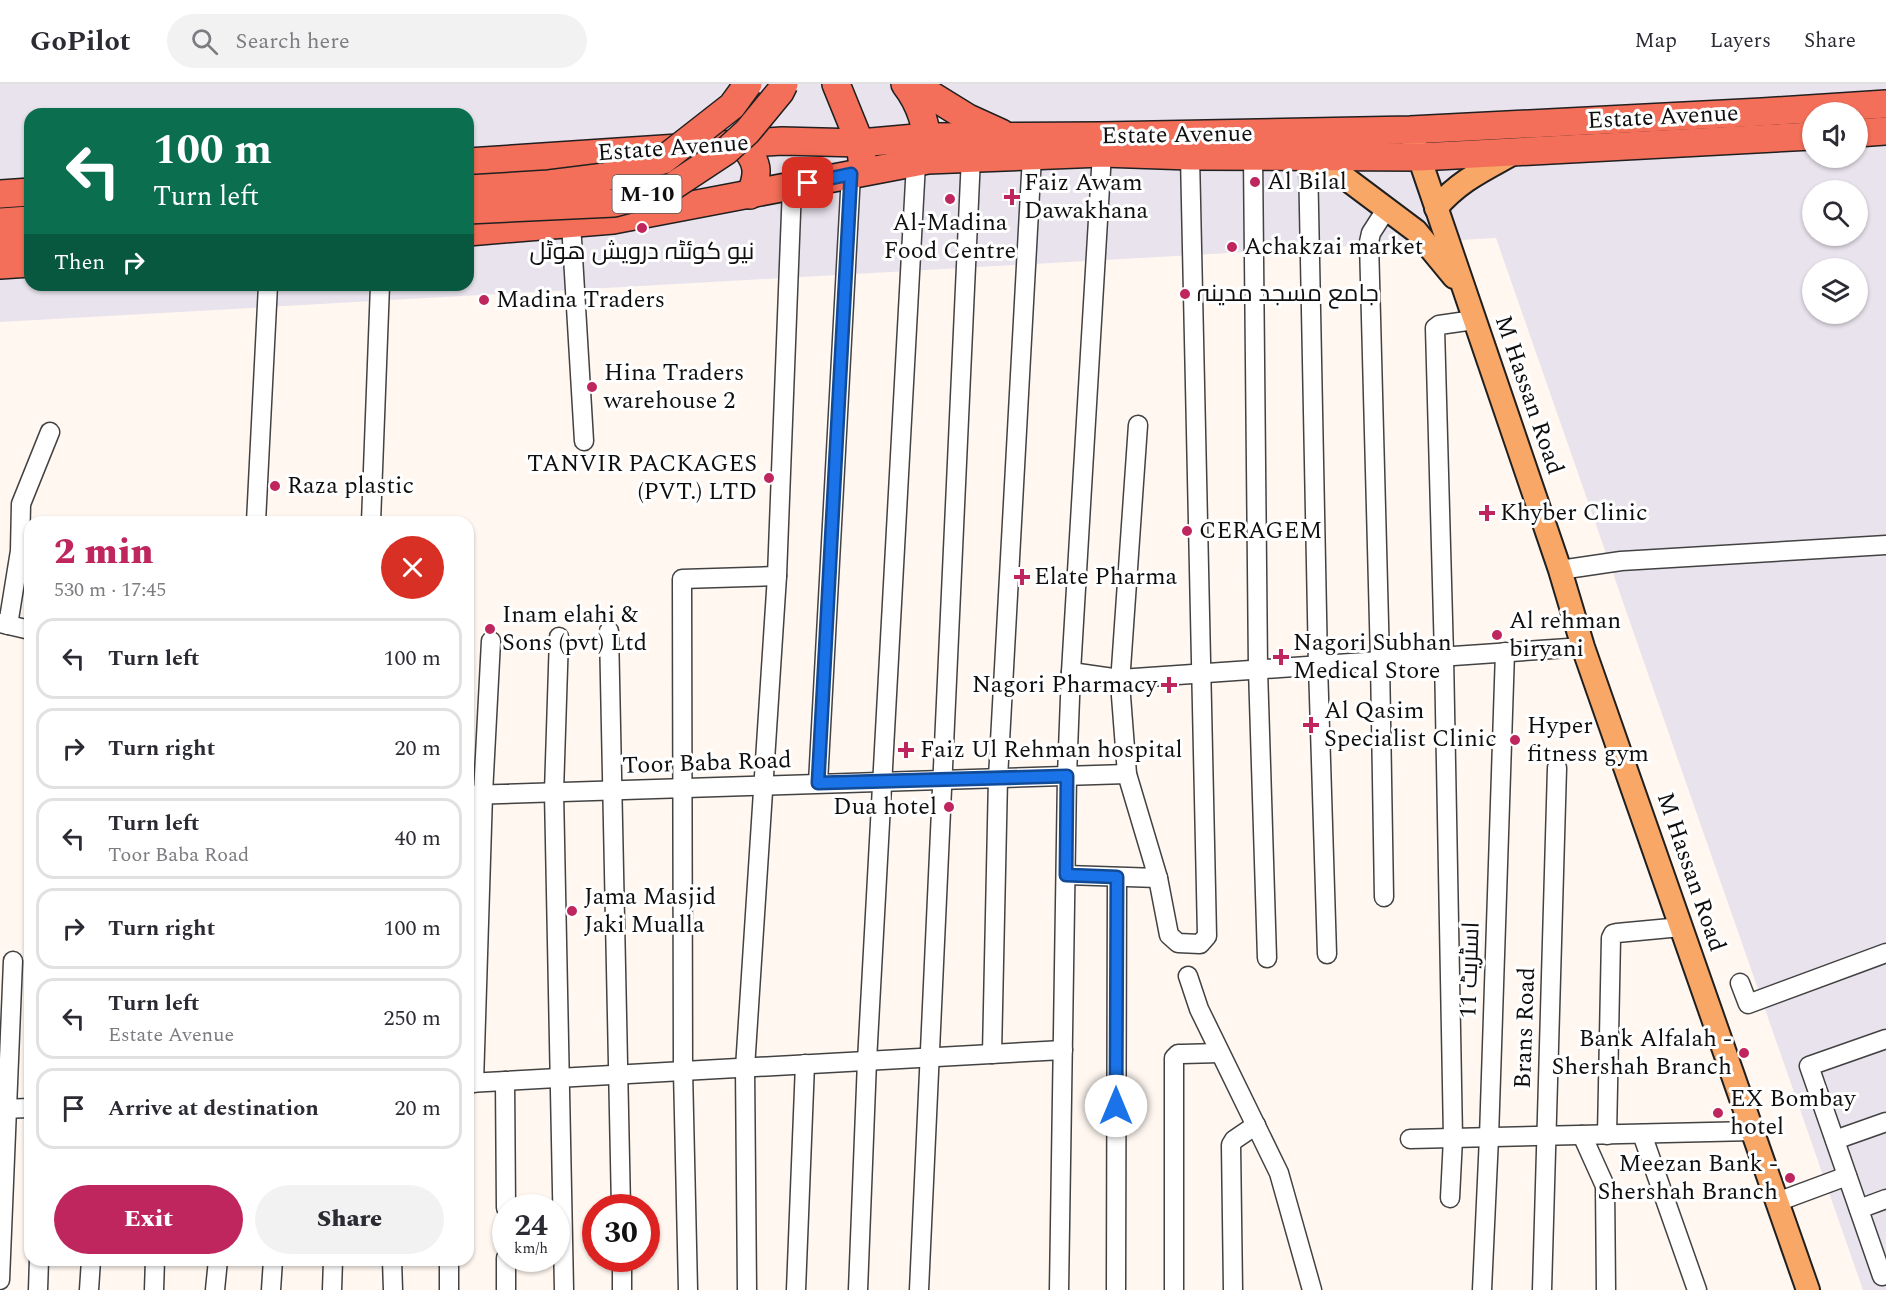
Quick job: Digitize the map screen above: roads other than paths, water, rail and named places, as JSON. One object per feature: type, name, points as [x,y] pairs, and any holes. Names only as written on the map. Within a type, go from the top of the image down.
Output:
[{"type":"highway","name":"M-10","points":[[474,189],[549,184],[605,177],[663,160],[732,106],[748,84]]},
{"type":"highway","name":"M-10","points":[[474,210],[614,203],[670,188],[726,151],[747,132],[784,84]]},
{"type":"highway","points":[[836,84],[860,143],[857,173]]},
{"type":"highway","points":[[905,84],[920,107],[924,154]]},
{"type":"highway","points":[[913,84],[968,118],[1009,137]]},
{"type":"highway","name":"Estate Avenue","points":[[474,231],[614,220],[792,187],[857,173],[924,154],[1009,137],[1410,130],[1886,104]]},
{"type":"highway","points":[[1868,132],[1886,131]]},
{"type":"highway","name":"Estate Avenue","points":[[474,162],[794,141],[860,143],[924,154],[971,158],[1102,153],[1308,158],[1419,157],[1802,137]]},
{"type":"highway","points":[[742,144],[751,154],[756,168],[756,182],[750,195]]},
{"type":"highway","points":[[0,194],[24,192]]},
{"type":"highway","points":[[0,222],[24,220]]},
{"type":"highway","points":[[0,243],[24,241]]},
{"type":"highway","points":[[0,265],[24,263]]},
{"type":"main road","name":"M Hassan Road","points":[[1410,130],[1560,570],[1583,647],[1808,1290]]},
{"type":"main road","points":[[1436,208],[1461,183],[1517,152]]},
{"type":"main road","points":[[1308,158],[1336,171],[1416,231],[1464,290]]},
{"type":"street","points":[[1059,1290],[1067,776],[1071,672],[1102,153]]},
{"type":"street","points":[[858,1290],[882,781],[924,154]]},
{"type":"street","points":[[992,1054],[998,778],[1032,156]]},
{"type":"street","points":[[1138,425],[1120,679],[1127,774],[1158,878],[1169,935],[1178,943],[1200,944],[1207,936],[1190,156]]},
{"type":"street","points":[[1253,156],[1258,669],[1266,958]]},
{"type":"street","points":[[920,1290],[971,158]]},
{"type":"street","points":[[1308,158],[1318,665],[1327,954]]},
{"type":"street","points":[[818,783],[857,173]]},
{"type":"street","points":[[747,1290],[745,1068],[777,576],[792,187]]},
{"type":"street","points":[[1384,897],[1369,242],[1371,233],[1387,208]]},
{"type":"street","points":[[571,223],[584,441]]},
{"type":"street","points":[[256,516],[268,291]]},
{"type":"street","points":[[371,516],[380,291]]},
{"type":"street","points":[[1450,1198],[1453,1138],[1435,328],[1439,325],[1474,320]]},
{"type":"street","points":[[24,629],[4,624],[21,551],[21,504],[50,432]]},
{"type":"street","points":[[1560,570],[1621,561],[1886,545]]},
{"type":"street","points":[[688,1290],[684,1071],[682,579],[777,576]]},
{"type":"street","points":[[609,631],[621,1194]]},
{"type":"street","points":[[559,637],[554,792],[564,1290]]},
{"type":"street","points":[[474,866],[475,794],[490,641]]},
{"type":"street","points":[[1071,672],[1120,679],[1583,647]]},
{"type":"street","name":"اسٹریٹ 11","points":[[1482,1290],[1505,652]]},
{"type":"street","name":"Brans Road","points":[[1542,1290],[1557,768]]},
{"type":"street","name":"Toor Baba Road","points":[[475,794],[1127,774]]},
{"type":"street","points":[[1066,875],[1158,878]]},
{"type":"street","points":[[1116,1290],[1117,877]]},
{"type":"street","points":[[1606,1135],[1612,934],[1681,927]]},
{"type":"street","points":[[1740,983],[1748,1004],[1886,953]]},
{"type":"street","points":[[0,1280],[4,1109],[13,961]]},
{"type":"street","points":[[1188,976],[1199,1009],[1279,1173],[1312,1290]]},
{"type":"street","points":[[1886,1039],[1809,1066],[1882,1276],[1886,1275]]},
{"type":"street","points":[[474,1083],[1062,1050]]},
{"type":"street","points":[[1174,1290],[1174,1058],[1178,1054],[1220,1053]]},
{"type":"street","points":[[796,1290],[805,1064]]},
{"type":"street","points":[[505,1081],[506,1194]]},
{"type":"street","points":[[4,1109],[24,1108]]},
{"type":"street","points":[[1835,1140],[1886,1122]]},
{"type":"street","points":[[1233,1290],[1231,1145],[1234,1140],[1256,1125]]},
{"type":"street","points":[[1410,1138],[1753,1131]]},
{"type":"street","points":[[1642,1134],[1697,1290]]},
{"type":"street","points":[[1582,1135],[1605,1186],[1606,1290]]},
{"type":"street","points":[[1778,1202],[1847,1176]]},
{"type":"street","points":[[1858,1209],[1886,1198]]},
{"type":"street","points":[[38,1290],[39,1266]]},
{"type":"street","points":[[89,1290],[91,1266]]},
{"type":"street","points":[[154,1290],[155,1266]]},
{"type":"street","points":[[215,1290],[217,1266]]},
{"type":"street","points":[[271,1290],[273,1266]]},
{"type":"street","points":[[332,1290],[333,1266]]},
{"type":"street","points":[[392,1266],[393,1290]]},
{"type":"street","points":[[448,1266],[449,1290]]},
{"type":"street","points":[[506,1272],[506,1290]]},
{"type":"street","points":[[622,1272],[622,1290]]},
{"type":"place","name":"Al Bilal","points":[[1255,182]]},
{"type":"place","name":"Faiz Awam Dawakhana","points":[[1012,197]]},
{"type":"place","name":"Al-Madina Food Centre","points":[[950,199]]},
{"type":"place","name":"نیو کوئٹہ درویش ھوٹل","points":[[642,228]]},
{"type":"place","name":"Achakzai market","points":[[1232,247]]},
{"type":"place","name":"جامع مسجد مدینہ","points":[[1185,294]]},
{"type":"place","name":"Madina Traders","points":[[484,300]]},
{"type":"place","name":"Hina Traders warehouse 2","points":[[592,387]]},
{"type":"place","name":"TANVIR PACKAGES (PVT.) LTD","points":[[769,478]]},
{"type":"place","name":"Raza plastic","points":[[275,486]]},
{"type":"place","name":"Khyber Clinic","points":[[1487,513]]},
{"type":"place","name":"CERAGEM","points":[[1187,531]]},
{"type":"place","name":"Elate Pharma","points":[[1022,577]]},
{"type":"place","name":"Inam elahi & Sons (pvt) Ltd","points":[[490,629]]},
{"type":"place","name":"Al rehman biryani","points":[[1497,635]]},
{"type":"place","name":"Nagori Subhan Medical Store","points":[[1281,657]]},
{"type":"place","name":"Nagori Pharmacy","points":[[1169,685]]},
{"type":"place","name":"Al Qasim Specialist Clinic","points":[[1311,725]]},
{"type":"place","name":"Hyper fitness gym","points":[[1515,740]]},
{"type":"place","name":"Faiz Ul Rehman hospital","points":[[906,750]]},
{"type":"place","name":"Dua hotel","points":[[949,807]]},
{"type":"place","name":"Jama Masjid Jaki Mualla","points":[[572,911]]},
{"type":"place","name":"Bank Alfalah - Shershah Branch","points":[[1744,1053]]},
{"type":"place","name":"EX Bombay hotel","points":[[1718,1113]]},
{"type":"place","name":"Meezan Bank - Shershah Branch","points":[[1790,1178]]}]
